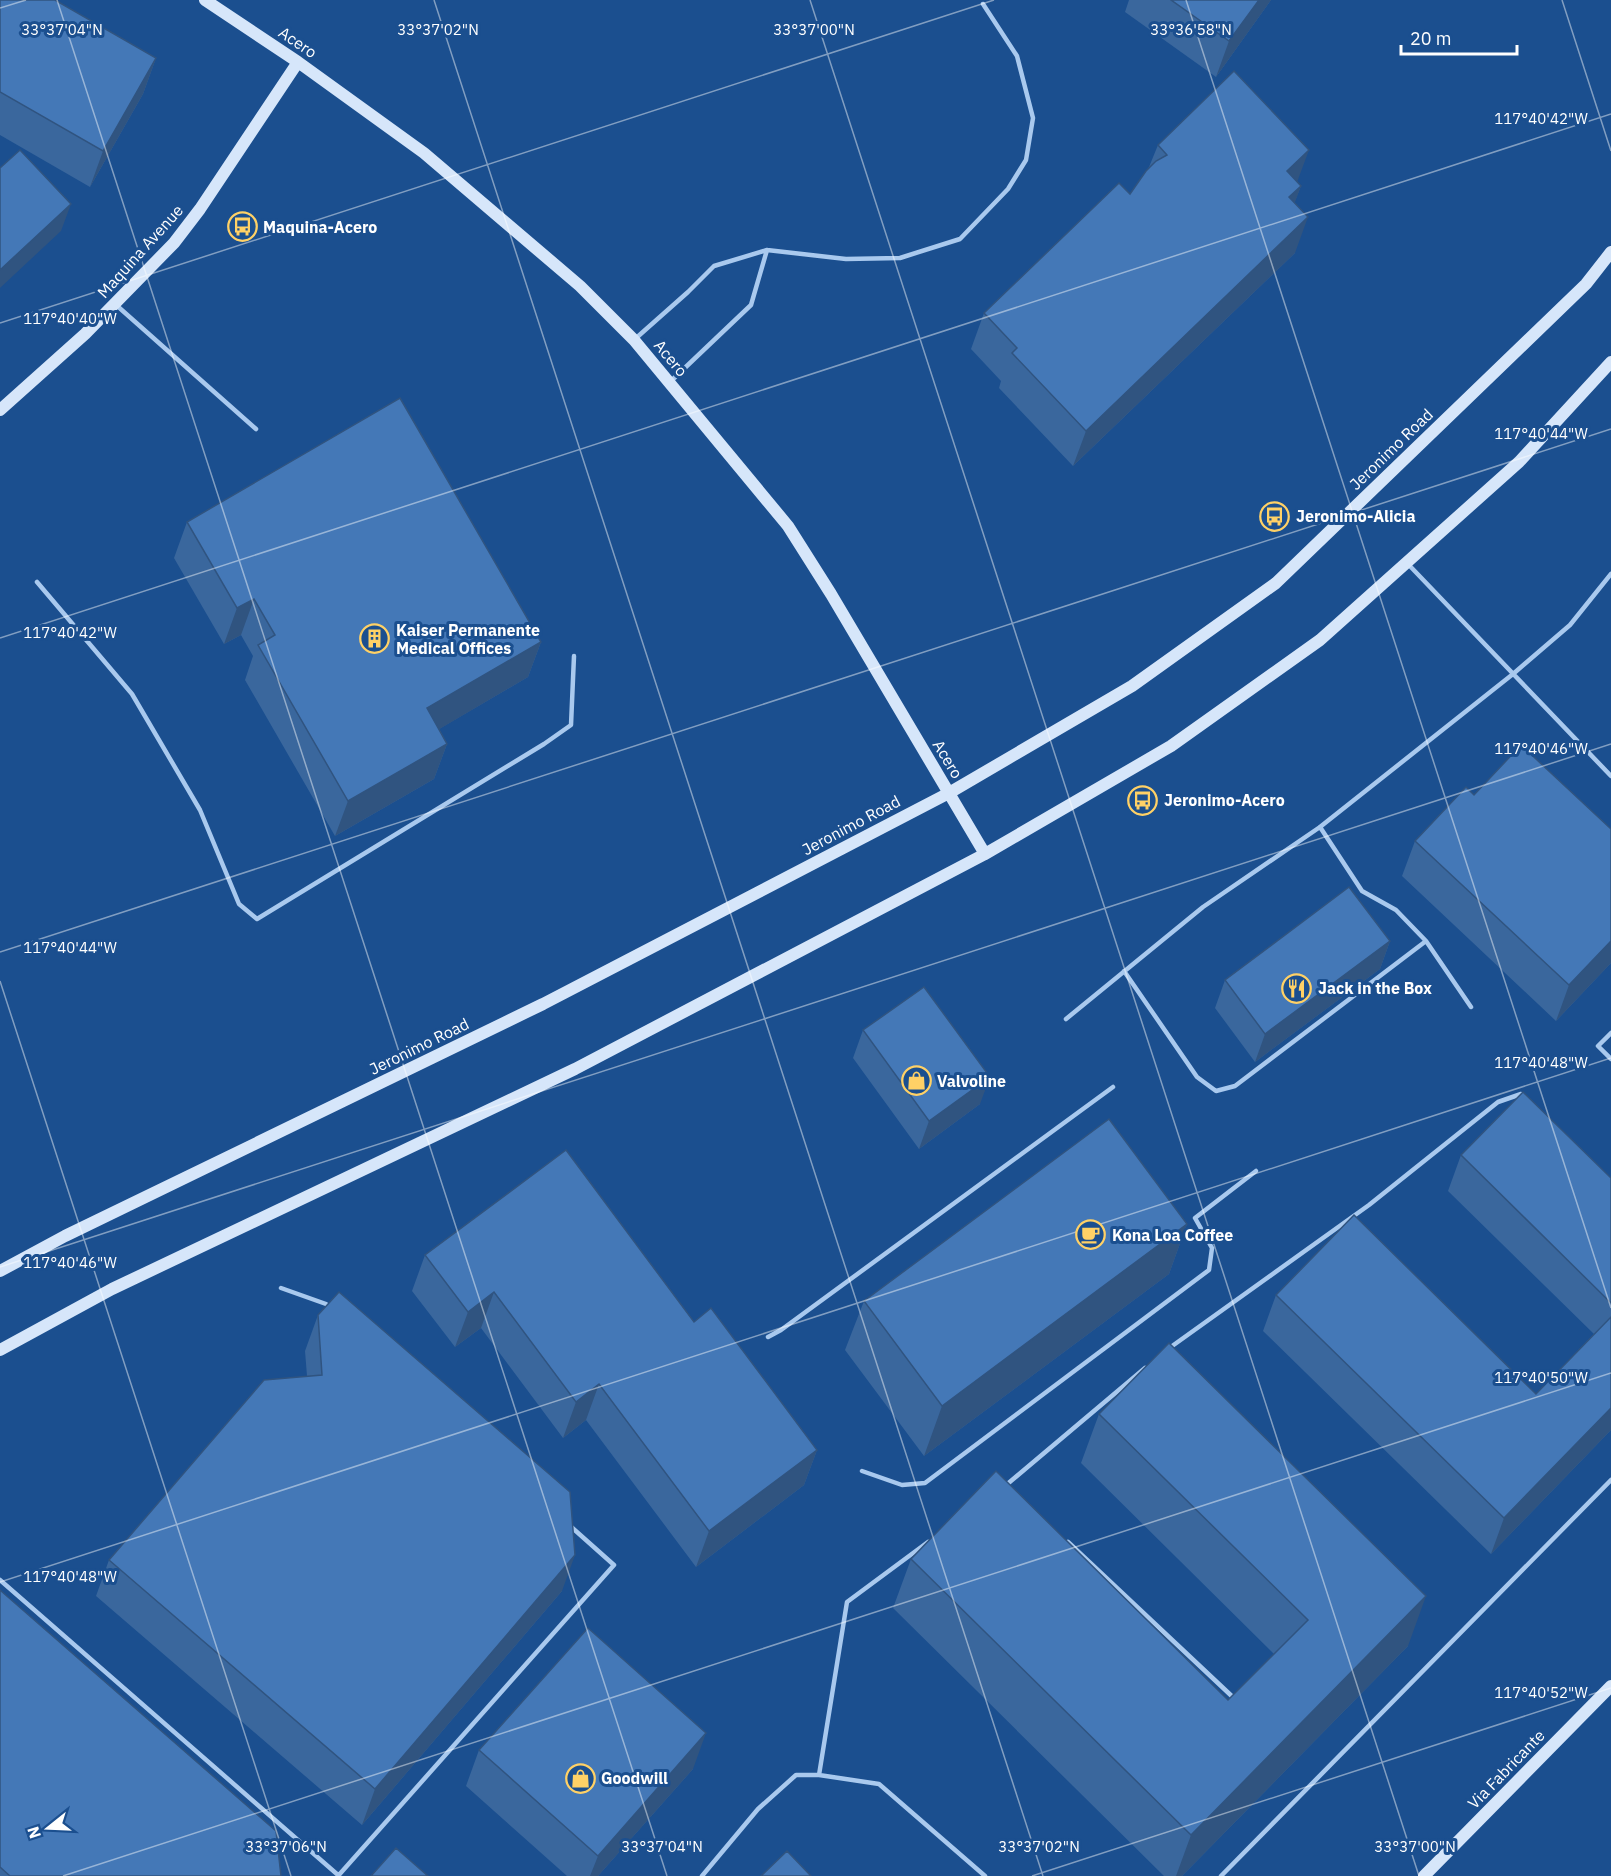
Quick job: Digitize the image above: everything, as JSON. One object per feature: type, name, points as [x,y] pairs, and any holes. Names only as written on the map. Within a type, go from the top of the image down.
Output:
[{"type":"main road","name":"Acero","points":[[206,0],[298,62],[424,153],[580,286],[634,340],[788,526],[985,854]]},
{"type":"main road","name":"Maquina Avenue","points":[[0,410],[86,334],[174,243],[298,62]]},
{"type":"main road","name":"Jeronimo Road","points":[[0,1271],[75,1230],[543,1004],[949,792],[1132,686],[1276,583],[1586,284],[1611,252]]},
{"type":"main road","points":[[0,1350],[112,1289],[575,1069],[985,854],[1171,746],[1320,640],[1519,462],[1611,362]]},
{"type":"main road","name":"Via Fabricante","points":[[1424,1876],[1611,1686]]},
{"type":"lane","points":[[634,340],[714,266],[767,250],[846,260],[900,258],[960,239],[1008,189],[1026,160],[1034,118],[1017,56],[983,4]]},
{"type":"lane","points":[[670,382],[751,305],[767,250]]},
{"type":"lane","points":[[116,304],[256,429]]},
{"type":"lane","points":[[1407,563],[1611,776]]},
{"type":"lane","points":[[1066,1019],[1203,907],[1320,826],[1514,674],[1570,625],[1611,574]]},
{"type":"lane","points":[[37,582],[132,694],[200,810],[239,904],[257,919],[544,744],[571,725],[574,656]]},
{"type":"lane","points":[[1320,826],[1362,891],[1396,910],[1425,941],[1471,1007]]},
{"type":"lane","points":[[1124,971],[1197,1077],[1216,1091],[1236,1086],[1425,941]]},
{"type":"lane","points":[[1611,1033],[1598,1046],[1611,1059]]},
{"type":"lane","points":[[768,1337],[781,1330],[1113,1087]]},
{"type":"lane","points":[[1162,1354],[1180,1338],[1369,1205],[1498,1102],[1521,1094],[1529,1102]]},
{"type":"lane","points":[[862,1470],[902,1485],[925,1483],[1209,1270],[1212,1248],[1194,1218],[1256,1170]]},
{"type":"lane","points":[[281,1288],[326,1304],[335,1312]]},
{"type":"lane","points":[[998,1492],[1153,1361]]},
{"type":"lane","points":[[1221,1876],[1611,1480]]},
{"type":"lane","points":[[1007,1485],[1016,1493]]},
{"type":"lane","points":[[0,1580],[338,1876],[614,1565],[562,1518]]},
{"type":"lane","points":[[819,1775],[847,1602],[932,1540]]},
{"type":"lane","points":[[1066,1541],[1237,1701]]},
{"type":"lane","points":[[702,1876],[758,1809],[796,1775],[819,1775],[879,1784],[985,1876]]},
{"type":"building","points":[[0,0],[55,0],[156,58],[103,151],[0,92]]},
{"type":"building","points":[[1171,0],[1259,0],[1229,41]]},
{"type":"building","points":[[1234,71],[1309,150],[1287,171],[1301,186],[1289,197],[1308,217],[1086,431],[1012,353],[1017,348],[984,313],[1119,183],[1130,194],[1146,171],[1156,161],[1167,155],[1158,145]]},
{"type":"building","points":[[20,150],[71,204],[0,270],[0,168]]},
{"type":"building","name":"Kaiser Permanente Medical Offices","points":[[400,398],[541,642],[427,708],[447,744],[348,801],[258,645],[275,635],[254,599],[237,608],[187,522]]},
{"type":"building","points":[[1521,745],[1611,829],[1611,941],[1569,985],[1415,841],[1466,787],[1474,795]]},
{"type":"building","name":"Jack in the Box","points":[[1349,887],[1390,941],[1265,1034],[1225,980]]},
{"type":"building","points":[[924,987],[990,1077],[929,1121],[863,1030]]},
{"type":"building","points":[[1523,1092],[1611,1178],[1611,1303],[1461,1155]]},
{"type":"building","points":[[1109,1119],[1187,1224],[942,1406],[864,1301]]},
{"type":"building","points":[[566,1150],[694,1322],[711,1308],[817,1450],[709,1531],[599,1384],[576,1402],[494,1292],[468,1312],[425,1255]]},
{"type":"building","points":[[1354,1215],[1536,1394],[1611,1317],[1611,1408],[1504,1518],[1276,1295]]},
{"type":"building","points":[[339,1292],[570,1492],[575,1555],[375,1789],[109,1560],[264,1380],[322,1375],[318,1315]]},
{"type":"building","points":[[1169,1343],[1426,1596],[1191,1835],[911,1559],[996,1471],[1228,1700],[1308,1620],[1099,1414]]},
{"type":"building","points":[[0,1590],[276,1831],[281,1876],[10,1876],[0,1867]]},
{"type":"building","name":"Goodwill","points":[[588,1628],[706,1733],[598,1856],[479,1750]]},
{"type":"building","points":[[396,1848],[428,1876],[371,1876]]},
{"type":"building","points":[[787,1851],[811,1876],[761,1876]]},
{"type":"place","name":"Maquina-Acero","points":[[242,227]]},
{"type":"place","name":"Jeronimo-Alicia","points":[[1275,516]]},
{"type":"place","name":"Kaiser Permanente Medical Offices","points":[[375,639]]},
{"type":"place","name":"Jeronimo-Acero","points":[[1143,800]]},
{"type":"place","name":"Jack in the Box","points":[[1297,988]]},
{"type":"place","name":"Valvoline","points":[[916,1081]]},
{"type":"place","name":"Kona Loa Coffee","points":[[1091,1235]]},
{"type":"place","name":"Goodwill","points":[[580,1778]]}]
